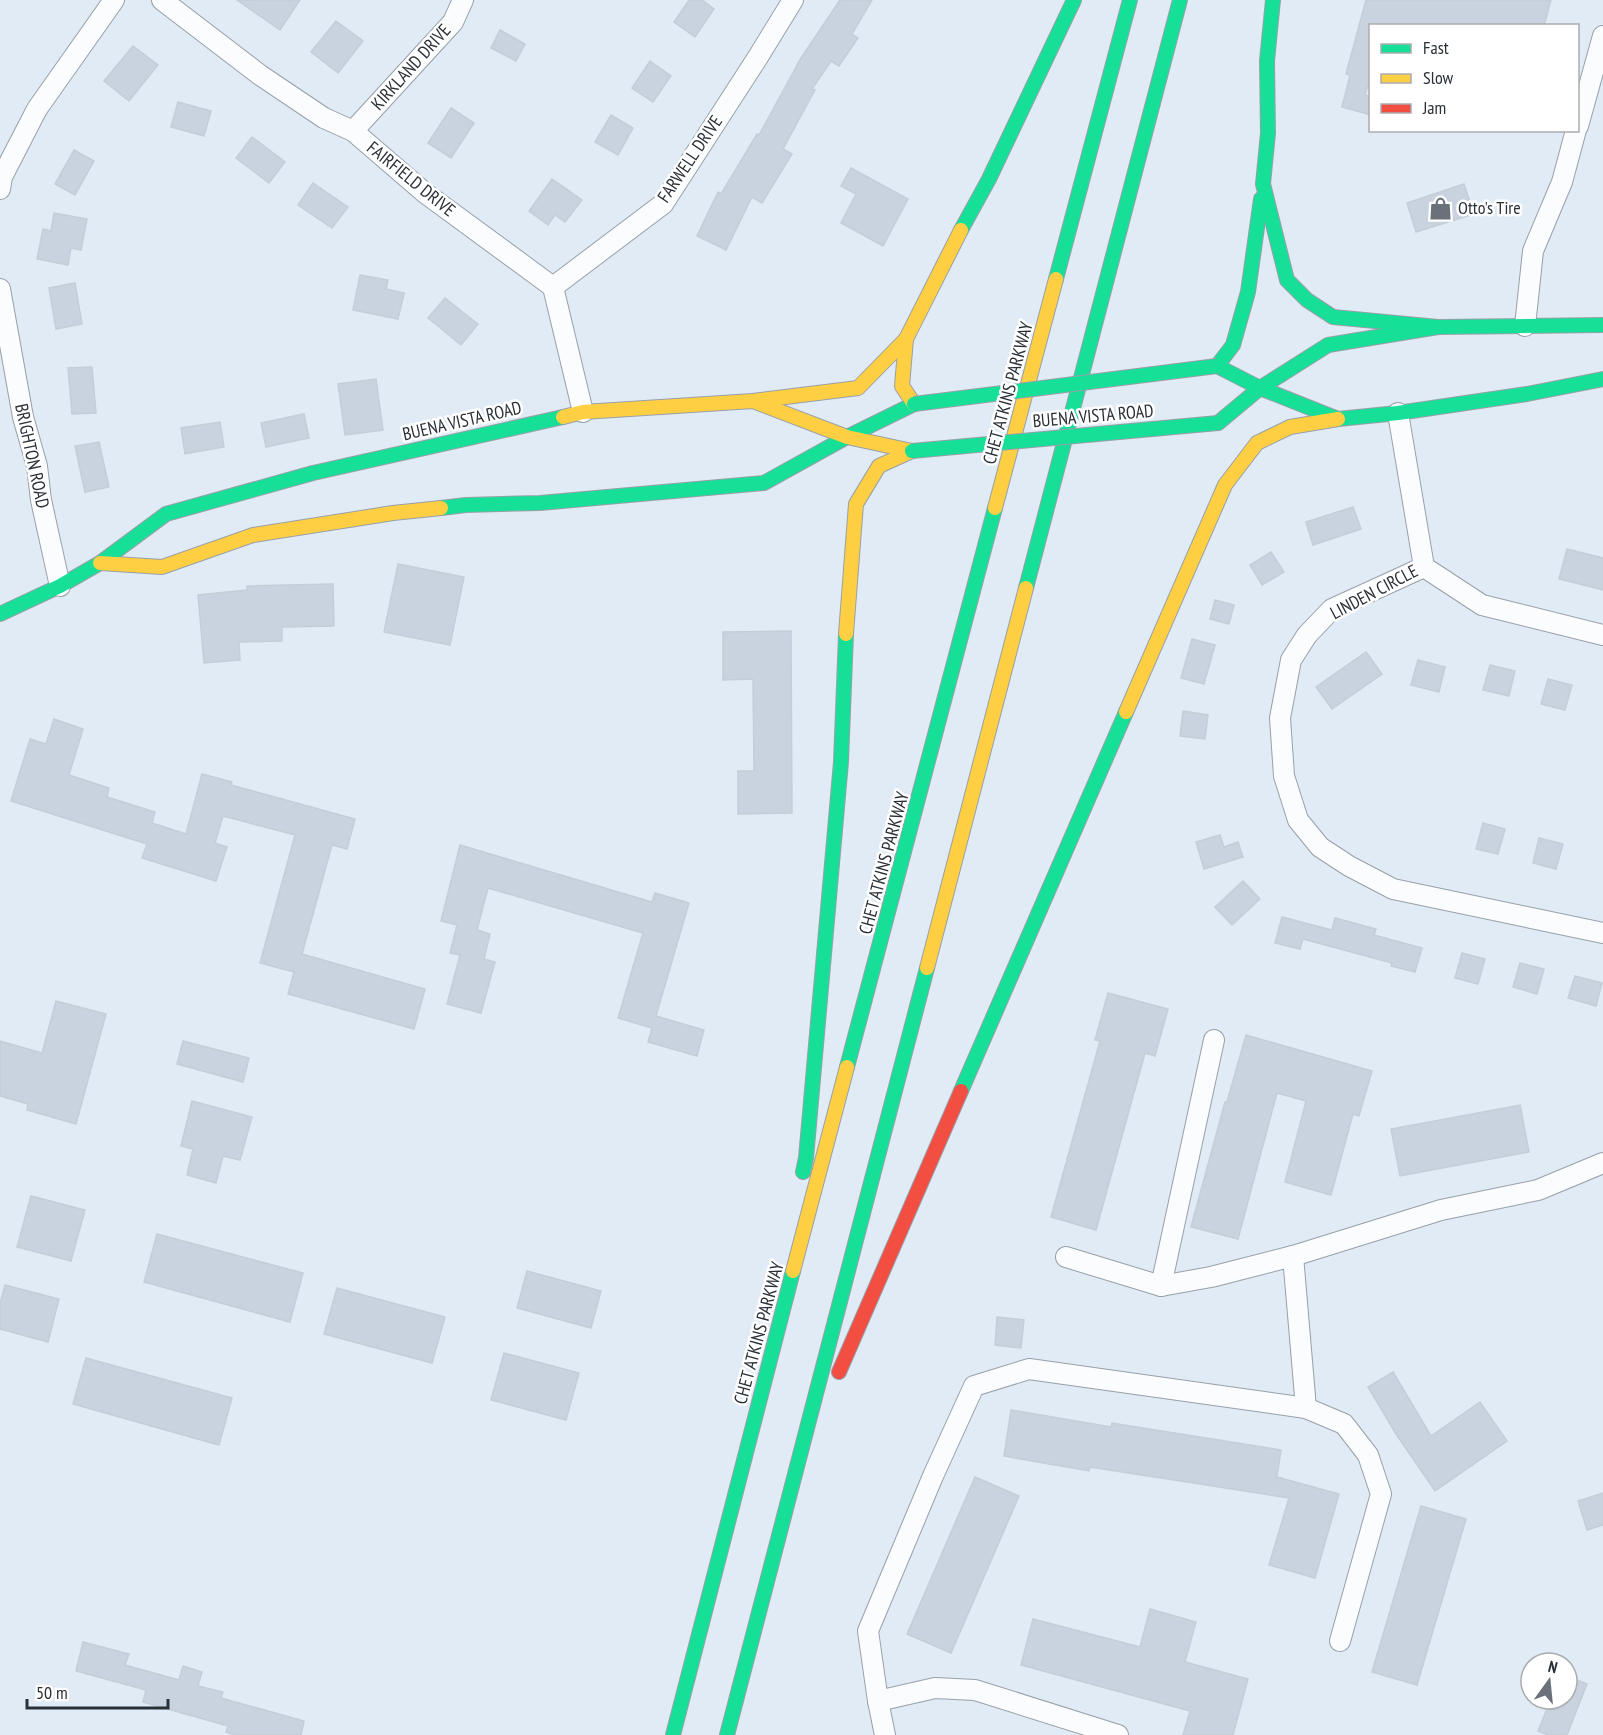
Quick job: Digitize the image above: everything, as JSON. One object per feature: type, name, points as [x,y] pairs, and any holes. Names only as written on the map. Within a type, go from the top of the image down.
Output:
[{"type":"main road","points":[[753,401],[858,388],[906,339],[940,269],[989,179],[1074,0]]},
{"type":"main road","name":"CHET ATKINS PARKWAY","points":[[673,1735],[1130,0]]},
{"type":"main road","points":[[727,1735],[1180,0]]},
{"type":"main road","points":[[1273,0],[1267,61],[1268,133],[1248,292],[1233,345],[1217,366],[1260,388],[1338,419]]},
{"type":"main road","points":[[1263,184],[1287,280],[1307,300],[1333,317],[1438,327]]},
{"type":"main road","name":"BUENA VISTA ROAD","points":[[0,614],[60,586],[100,563],[166,514],[313,472],[583,412],[753,401],[848,437],[912,452],[1218,423],[1260,388],[1328,345],[1438,327],[1603,325]]},
{"type":"main road","points":[[906,339],[902,386],[914,404]]},
{"type":"main road","name":"BUENA VISTA ROAD","points":[[100,563],[162,567],[253,535],[393,513],[466,505],[540,504],[764,483],[914,404],[1217,366]]},
{"type":"main road","points":[[800,1461],[1225,485],[1257,443],[1290,427],[1527,394],[1603,379]]},
{"type":"main road","points":[[801,1181],[806,1158],[841,762],[844,659],[855,504],[879,466],[912,452]]},
{"type":"main road","points":[[738,1483],[796,1205]]},
{"type":"street","points":[[0,189],[2,177],[37,109],[114,0]]},
{"type":"street","name":"FAIRFIELD DRIVE","points":[[162,0],[260,75],[324,118],[353,131],[425,193],[553,287]]},
{"type":"street","name":"KIRKLAND DRIVE","points":[[353,131],[453,22],[463,0]]},
{"type":"street","name":"FARWELL DRIVE","points":[[553,287],[663,204],[759,57],[793,0]]},
{"type":"street","points":[[1579,122],[1603,36]]},
{"type":"street","points":[[1525,326],[1533,251],[1562,182],[1575,132]]},
{"type":"street","points":[[553,287],[583,412]]},
{"type":"street","name":"BRIGHTON ROAD","points":[[0,289],[22,417],[37,466],[41,500],[60,586]]},
{"type":"street","name":"LINDEN CIRCLE","points":[[1398,413],[1424,567],[1332,609],[1307,635],[1291,660],[1280,718],[1284,776],[1298,820],[1320,847],[1349,866],[1393,889],[1603,933]]},
{"type":"street","points":[[1424,567],[1482,605],[1603,635]]},
{"type":"street","points":[[1161,1286],[1214,1040]]},
{"type":"street","points":[[1066,1257],[1161,1286],[1211,1277],[1293,1256],[1441,1210],[1538,1190],[1603,1163]]},
{"type":"street","points":[[1293,1256],[1306,1408]]},
{"type":"street","points":[[885,1735],[868,1631],[933,1476],[974,1386],[1029,1369],[1306,1408],[1344,1424],[1368,1455],[1381,1494],[1340,1641]]},
{"type":"street","points":[[878,1701],[935,1688],[975,1690],[1118,1735]]},
{"type":"building","points":[[237,0],[300,0],[280,30]]},
{"type":"building","points":[[689,0],[702,0],[714,9],[695,37],[674,22]]},
{"type":"building","points":[[840,0],[872,0],[852,34],[858,38],[839,66],[831,61],[812,89],[815,90],[783,149],[792,154],[762,203],[752,197],[726,250],[697,236],[718,192],[721,194],[757,134],[759,135],[801,58]]},
{"type":"building","points":[[1366,0],[1551,0],[1545,24],[1369,24],[1369,82],[1365,95],[1369,96],[1369,114],[1342,107],[1350,75],[1346,74]]},
{"type":"building","points":[[336,21],[363,41],[338,73],[311,52]]},
{"type":"building","points":[[500,30],[525,44],[516,61],[491,48]]},
{"type":"building","points":[[133,46],[158,65],[129,101],[104,81]]},
{"type":"building","points":[[650,61],[671,76],[653,102],[632,88]]},
{"type":"building","points":[[178,102],[211,111],[204,136],[171,127]]},
{"type":"building","points":[[451,108],[474,123],[451,158],[428,143]]},
{"type":"building","points":[[611,115],[633,128],[618,155],[595,142]]},
{"type":"building","points":[[252,137],[285,162],[269,183],[236,158]]},
{"type":"building","points":[[74,150],[94,161],[75,195],[55,184]]},
{"type":"building","points":[[851,168],[908,199],[883,246],[841,223],[856,194],[841,186]]},
{"type":"building","points":[[552,179],[582,200],[565,222],[555,215],[548,225],[529,211]]},
{"type":"building","points":[[313,183],[348,207],[332,228],[298,205]]},
{"type":"building","name":"Otto's Tire","points":[[1464,184],[1474,214],[1416,232],[1407,203]]},
{"type":"building","points":[[54,213],[87,219],[81,250],[71,248],[68,265],[37,259],[43,229],[51,231]]},
{"type":"building","points":[[360,275],[388,280],[386,289],[404,293],[398,319],[353,310]]},
{"type":"building","points":[[75,283],[82,324],[56,329],[49,288]]},
{"type":"building","points":[[445,298],[478,324],[461,345],[428,318]]},
{"type":"building","points":[[92,367],[96,413],[72,414],[68,368]]},
{"type":"building","points":[[376,379],[383,430],[345,435],[338,384]]},
{"type":"building","points":[[304,414],[309,438],[266,447],[261,423]]},
{"type":"building","points":[[220,422],[224,447],[185,454],[181,428]]},
{"type":"building","points":[[99,442],[109,487],[85,492],[75,446]]},
{"type":"building","points":[[1353,507],[1361,529],[1313,545],[1306,522]]},
{"type":"building","points":[[1567,549],[1603,558],[1603,590],[1559,579]]},
{"type":"building","points":[[1271,552],[1284,572],[1262,585],[1250,565]]},
{"type":"building","points":[[398,564],[464,577],[450,645],[384,632]]},
{"type":"building","points":[[333,584],[334,626],[282,627],[282,641],[239,642],[240,660],[204,663],[198,595],[247,590],[247,586]]},
{"type":"building","points":[[1215,600],[1234,605],[1229,624],[1210,619]]},
{"type":"building","points":[[791,631],[792,813],[738,814],[738,771],[754,771],[753,679],[723,680],[723,632]]},
{"type":"building","points":[[1192,639],[1215,645],[1204,684],[1181,678]]},
{"type":"building","points":[[1366,652],[1382,674],[1332,709],[1316,687]]},
{"type":"building","points":[[1418,660],[1445,667],[1439,692],[1411,685]]},
{"type":"building","points":[[1490,665],[1515,671],[1509,696],[1483,690]]},
{"type":"building","points":[[1548,679],[1572,685],[1565,710],[1541,704]]},
{"type":"building","points":[[1183,711],[1208,715],[1205,739],[1180,736]]},
{"type":"building","points":[[54,719],[83,729],[69,775],[109,788],[107,797],[155,812],[152,823],[186,834],[202,774],[232,782],[231,785],[355,819],[347,849],[332,845],[302,954],[425,989],[414,1029],[288,994],[294,972],[260,963],[295,835],[223,816],[215,843],[227,847],[216,881],[142,858],[147,844],[11,801],[30,739],[46,744]]},
{"type":"building","points":[[1483,823],[1505,829],[1498,854],[1476,849]]},
{"type":"building","points":[[1220,835],[1224,847],[1238,842],[1243,857],[1204,869],[1196,842]]},
{"type":"building","points":[[1539,838],[1563,844],[1556,869],[1533,863]]},
{"type":"building","points":[[460,845],[652,902],[655,893],[689,903],[656,1016],[704,1030],[697,1056],[648,1042],[652,1028],[618,1018],[643,933],[488,888],[477,930],[490,934],[484,959],[495,962],[481,1013],[447,1004],[460,955],[450,953],[457,925],[441,921]]},
{"type":"building","points":[[1243,881],[1260,899],[1232,925],[1215,907]]},
{"type":"building","points":[[1282,917],[1332,930],[1335,918],[1376,929],[1374,935],[1422,948],[1415,972],[1391,966],[1392,963],[1303,939],[1300,949],[1275,943]]},
{"type":"building","points":[[1462,953],[1485,959],[1478,984],[1455,978]]},
{"type":"building","points":[[1520,963],[1544,969],[1537,994],[1513,987]]},
{"type":"building","points":[[1575,976],[1602,983],[1596,1006],[1568,998]]},
{"type":"building","points":[[1108,993],[1168,1009],[1155,1056],[1145,1053],[1096,1230],[1051,1217],[1100,1041],[1095,1040]]},
{"type":"building","points":[[56,1001],[106,1014],[76,1124],[27,1110],[28,1104],[0,1096],[0,1041],[42,1053]]},
{"type":"building","points":[[1246,1035],[1372,1071],[1359,1116],[1353,1114],[1331,1195],[1285,1182],[1306,1101],[1277,1093],[1238,1239],[1191,1227]]},
{"type":"building","points":[[183,1041],[249,1058],[243,1082],[177,1064]]},
{"type":"building","points":[[192,1101],[252,1117],[240,1160],[223,1156],[216,1183],[187,1175],[193,1149],[181,1146]]},
{"type":"building","points":[[1520,1105],[1529,1152],[1400,1176],[1391,1129]]},
{"type":"building","points":[[31,1196],[85,1210],[71,1261],[17,1247]]},
{"type":"building","points":[[157,1234],[303,1273],[290,1322],[144,1282]]},
{"type":"building","points":[[527,1271],[601,1291],[591,1328],[517,1308]]},
{"type":"building","points":[[5,1285],[59,1299],[48,1342],[0,1329],[0,1304]]},
{"type":"building","points":[[337,1288],[445,1317],[432,1363],[324,1334]]},
{"type":"building","points":[[997,1317],[1024,1320],[1021,1348],[995,1345]]},
{"type":"building","points":[[504,1353],[579,1373],[566,1420],[491,1400]]},
{"type":"building","points":[[86,1358],[232,1398],[219,1445],[73,1404]]},
{"type":"building","points":[[1393,1372],[1431,1436],[1480,1402],[1507,1441],[1435,1491],[1396,1434],[1368,1387]]},
{"type":"building","points":[[1011,1410],[1111,1427],[1112,1423],[1281,1450],[1277,1477],[1339,1494],[1315,1578],[1269,1565],[1289,1498],[1090,1467],[1089,1471],[1004,1456]]},
{"type":"building","points":[[975,1477],[1019,1496],[951,1653],[907,1634]]},
{"type":"building","points":[[1603,1493],[1603,1525],[1587,1530],[1578,1501]]},
{"type":"building","points":[[1421,1506],[1466,1519],[1417,1685],[1372,1672]]},
{"type":"building","points":[[1150,1609],[1196,1622],[1185,1662],[1248,1679],[1233,1735],[1183,1735],[1190,1711],[1021,1665],[1033,1619],[1140,1647]]},
{"type":"building","points":[[83,1642],[129,1654],[125,1665],[179,1680],[183,1666],[202,1672],[198,1686],[223,1692],[221,1698],[304,1721],[301,1735],[235,1735],[226,1732],[228,1726],[143,1702],[146,1690],[76,1671]]},
{"type":"building","points":[[1579,1681],[1587,1684],[1579,1704]]},
{"type":"building","points":[[1546,1711],[1576,1711],[1567,1735],[1548,1735],[1538,1731]]},
{"type":"traffic: fast","points":[[961,230],[989,179],[1074,0]]},
{"type":"traffic: fast","points":[[1056,279],[1130,0]]},
{"type":"traffic: fast","points":[[1026,588],[1180,0]]},
{"type":"traffic: fast","points":[[1273,0],[1267,61],[1268,133],[1263,184],[1287,280],[1307,300],[1333,317],[1438,327]]},
{"type":"traffic: fast","points":[[1217,366],[1233,345],[1248,292],[1261,199]]},
{"type":"traffic: fast","points":[[1218,423],[1260,388],[1328,345],[1438,327],[1603,325]]},
{"type":"traffic: fast","points":[[1217,366],[1260,388],[1338,419],[1398,413],[1527,394],[1603,379]]},
{"type":"traffic: fast","points":[[914,404],[1217,366]]},
{"type":"traffic: fast","points":[[441,508],[540,503],[764,483],[847,437],[914,404]]},
{"type":"traffic: fast","points":[[0,614],[60,586],[100,563],[166,514],[313,473],[563,417]]},
{"type":"traffic: fast","points":[[912,451],[1218,423]]},
{"type":"traffic: fast","points":[[847,1067],[995,508]]},
{"type":"traffic: fast","points":[[803,1172],[841,762],[846,634]]},
{"type":"traffic: fast","points":[[961,1091],[1126,712]]},
{"type":"traffic: fast","points":[[727,1735],[927,968]]},
{"type":"traffic: fast","points":[[673,1735],[793,1271]]},
{"type":"traffic: slow","points":[[914,404],[902,386],[906,339],[961,230]]},
{"type":"traffic: slow","points":[[995,508],[1056,279]]},
{"type":"traffic: slow","points":[[753,401],[858,388],[906,339]]},
{"type":"traffic: slow","points":[[563,417],[583,412],[753,401],[847,437],[912,451]]},
{"type":"traffic: slow","points":[[1126,712],[1225,485],[1257,443],[1290,427],[1338,419]]},
{"type":"traffic: slow","points":[[846,634],[856,504],[879,466],[912,451]]},
{"type":"traffic: slow","points":[[100,563],[162,567],[253,535],[393,513],[441,508]]},
{"type":"traffic: slow","points":[[927,968],[1026,588]]},
{"type":"traffic: slow","points":[[793,1271],[847,1067]]},
{"type":"traffic: jam","points":[[839,1372],[961,1091]]},
{"type":"place","name":"Otto's Tire","points":[[1440,208]]}]
